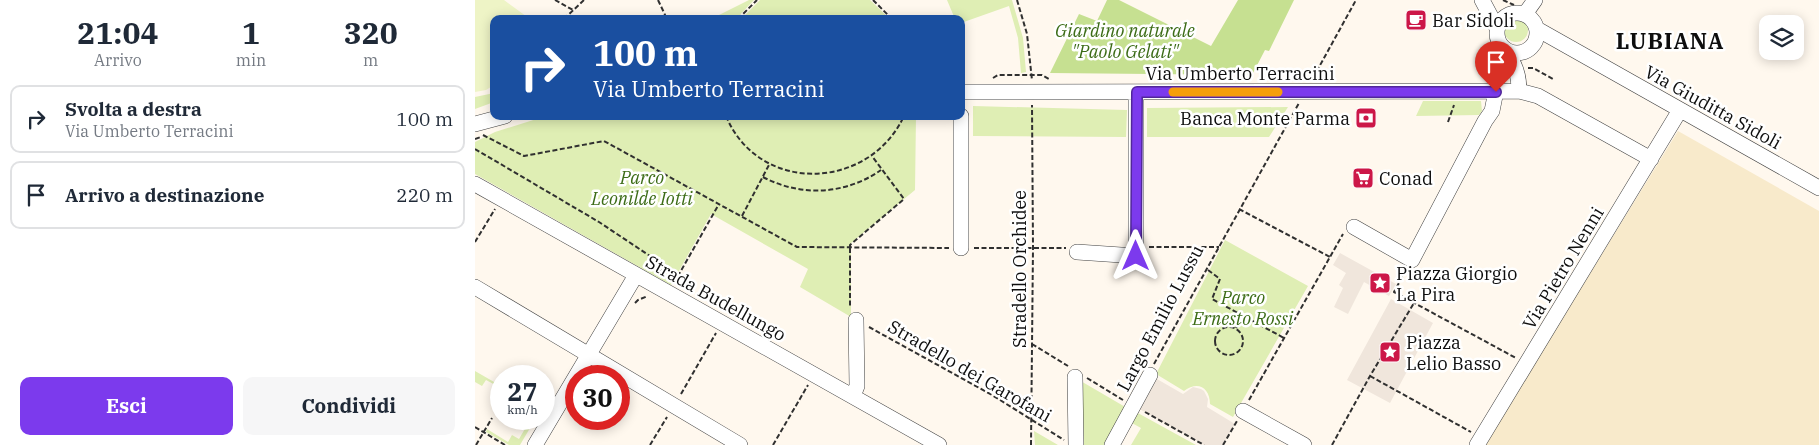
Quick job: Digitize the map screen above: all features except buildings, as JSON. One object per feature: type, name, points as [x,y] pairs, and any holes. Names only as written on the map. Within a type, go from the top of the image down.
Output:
[{"type":"street","name":"Via Giuditta Sidoli","points":[[1483,0],[1535,23],[1534,40],[1563,44],[1819,188]]},
{"type":"street","name":"Via Giuditta Sidoli","points":[[1483,0],[1497,28],[1498,40],[1516,68],[1519,78],[1519,92]]},
{"type":"street","points":[[1497,28],[1500,22],[1518,14],[1535,0]]},
{"type":"street","points":[[1505,50],[1515,54],[1534,40]]},
{"type":"street","points":[[1534,40],[1525,62],[1519,92],[1538,96],[1651,159]]},
{"type":"street","name":"Via Umberto Terracini","points":[[965,92],[1519,92]]},
{"type":"street","points":[[1077,252],[1136,256],[1137,92]]},
{"type":"street","points":[[1354,227],[1411,260],[1492,111],[1496,92]]},
{"type":"street","name":"Via Pietro Nenni","points":[[1479,442],[1680,110]]},
{"type":"street","points":[[478,133],[498,120]]},
{"type":"street","points":[[961,120],[961,248]]},
{"type":"street","name":"Strada Budellungo","points":[[475,184],[939,445]]},
{"type":"street","points":[[535,445],[636,275]]},
{"type":"street","points":[[475,288],[740,445]]},
{"type":"street","points":[[853,396],[857,386],[856,320]]},
{"type":"street","name":"Largo Emilio Lussu","points":[[1112,445],[1150,375]]},
{"type":"street","points":[[1070,443],[1075,377]]},
{"type":"street","points":[[1243,411],[1304,445]]},
{"type":"path","points":[[555,0],[573,10]]},
{"type":"path","points":[[568,15],[584,0]]},
{"type":"path","points":[[658,0],[665,15]]},
{"type":"path","points":[[742,15],[757,0]]},
{"type":"path","points":[[873,0],[888,15]]},
{"type":"path","name":"Stradello Orchidee","points":[[1017,0],[1025,23],[1029,46],[1032,92],[1031,445]]},
{"type":"path","points":[[1300,92],[1301,79],[1313,79],[1356,0]]},
{"type":"path","name":"Largo Emilio Lussu","points":[[1150,375],[1152,368],[1239,209],[1300,101],[1300,92]]},
{"type":"path","points":[[729,120],[736,134],[746,145],[770,163],[797,173],[827,174],[856,165],[872,156],[889,141],[902,120]]},
{"type":"path","points":[[478,133],[524,156],[605,141],[797,248],[850,248]]},
{"type":"path","points":[[475,149],[599,222],[662,264],[663,268],[657,279]]},
{"type":"path","points":[[856,320],[850,314],[850,245],[904,199],[872,156]]},
{"type":"path","points":[[741,217],[770,163]]},
{"type":"path","points":[[763,177],[777,184],[792,188],[824,191],[855,184],[882,169]]},
{"type":"path","points":[[475,242],[501,198]]},
{"type":"path","points":[[669,293],[719,204]]},
{"type":"path","points":[[1239,209],[1330,257]]},
{"type":"path","points":[[1223,445],[1348,224],[1354,227]]},
{"type":"path","points":[[1411,260],[1394,292],[1527,364]]},
{"type":"path","points":[[1207,270],[1220,279],[1212,299],[1284,338]]},
{"type":"path","points":[[633,307],[638,300],[649,296]]},
{"type":"path","points":[[1332,445],[1370,376],[1414,303]]},
{"type":"path","points":[[1236,328],[1242,315]]},
{"type":"path","name":"Stradello dei Garofani","points":[[856,320],[992,396],[1070,443]]},
{"type":"path","points":[[650,445],[722,323]]},
{"type":"path","points":[[1227,326],[1236,328],[1242,335],[1243,345],[1241,349],[1228,356],[1219,352],[1214,344],[1215,334],[1227,326]]},
{"type":"path","points":[[773,445],[814,375]]},
{"type":"path","points":[[1370,376],[1479,442]]},
{"type":"path","points":[[1134,406],[1204,445]]},
{"type":"path","points":[[476,445],[490,421]]},
{"type":"path","points":[[475,427],[505,445]]},
{"type":"shaded area","points":[[1678,131],[1819,211],[1819,445],[1484,445]]},
{"type":"shaded area","name":"Piazza Giorgio La Pira","points":[[1340,253],[1396,284],[1389,296],[1364,282],[1348,314],[1334,307],[1343,288],[1339,285],[1346,273],[1333,265]]},
{"type":"shaded area","name":"Piazza Lelio Basso","points":[[1391,299],[1433,323],[1390,403],[1347,380]]},
{"type":"shaded area","points":[[1150,375],[1183,394],[1193,387],[1204,391],[1208,399],[1207,407],[1235,424],[1223,445],[1204,445],[1134,406]]},
{"type":"green space","points":[[475,0],[504,0],[525,15],[490,15],[490,88],[475,92]]},
{"type":"green space","points":[[749,0],[754,0],[740,15],[719,15]]},
{"type":"green space","points":[[760,0],[870,0],[886,15],[745,15]]},
{"type":"green space","points":[[947,0],[1012,0],[1023,38],[1026,72],[1021,73],[1018,38],[1009,6],[965,22],[965,15],[953,15]]},
{"type":"green space","name":"Giardino naturale \"Paolo Gelati\"","points":[[1107,0],[1119,0],[1211,46],[1238,0],[1294,0],[1269,51],[1265,50],[1252,75],[1050,73],[1079,14],[1097,21]]},
{"type":"green space","points":[[1516,18],[1521,19],[1527,25],[1527,35],[1521,41],[1516,42],[1511,41],[1505,35],[1504,30],[1505,25],[1511,19]]},
{"type":"green space","points":[[490,94],[490,103],[475,109],[475,97]]},
{"type":"green space","points":[[1423,101],[1481,101],[1482,111],[1479,115],[1416,116]]},
{"type":"green space","points":[[973,106],[1127,110],[1126,137],[973,136]]},
{"type":"green space","points":[[1288,107],[1269,137],[1147,137],[1147,108]]},
{"type":"green space","name":"Parco Leonilde Iotti","points":[[533,120],[916,120],[915,190],[851,243],[851,317],[800,287],[808,269],[711,214],[671,285],[475,174],[475,142],[495,132]]},
{"type":"green space","name":"Parco Ernesto Rossi","points":[[1225,240],[1308,286],[1233,417],[1210,404],[1208,394],[1202,387],[1194,386],[1184,391],[1156,374]]},
{"type":"green space","points":[[475,371],[490,380],[490,382],[486,380],[482,386],[475,382]]},
{"type":"green space","points":[[1079,380],[1127,408],[1106,445],[1082,445]]},
{"type":"green space","points":[[1136,412],[1196,445],[1131,445],[1141,428],[1130,422]]},
{"type":"green space","points":[[487,429],[508,442],[512,435],[519,439],[524,430],[529,430],[520,445],[509,445],[486,432]]},
{"type":"green space","points":[[1034,431],[1058,445],[1035,445]]},
{"type":"slow traffic","points":[[1173,92],[1278,92]]},
{"type":"place","name":"Bar Sidoli","points":[[1416,20]]},
{"type":"place","name":"Banca Monte Parma","points":[[1366,118]]},
{"type":"place","name":"Conad","points":[[1363,178]]},
{"type":"place","name":"Piazza Giorgio La Pira","points":[[1380,283]]},
{"type":"place","name":"Piazza Lelio Basso","points":[[1390,352]]},
{"type":"district","name":"LUBIANA","points":[[1670,40]]},
{"type":"route","points":[[1136,256],[1137,92],[1496,92]]}]
